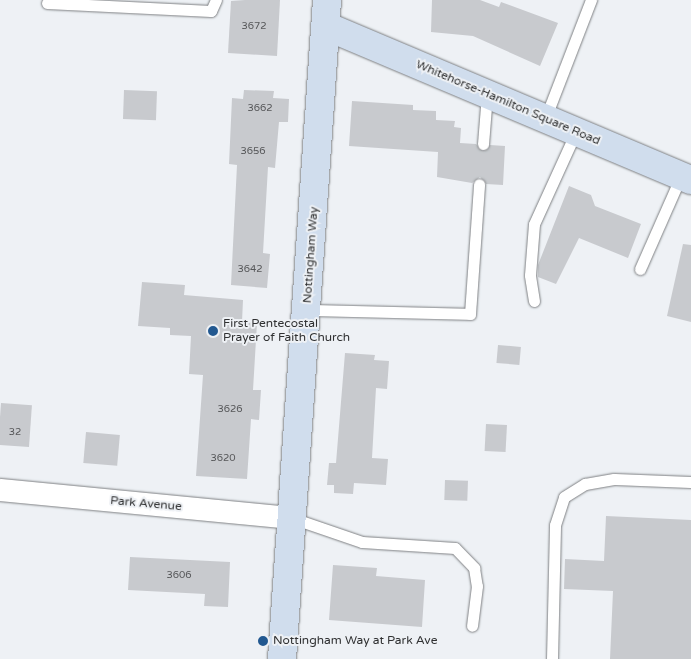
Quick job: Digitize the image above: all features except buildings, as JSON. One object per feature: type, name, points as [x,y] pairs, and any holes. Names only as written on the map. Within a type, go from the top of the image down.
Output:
[{"type":"street","name":"Whitehorse-Hamilton Square Road","points":[[327,13],[487,94],[686,178]]},
{"type":"street","name":"Nottingham Way","points":[[282,659],[327,13]]},
{"type":"street","name":"Park Avenue","points":[[0,490],[292,518]]},
{"type":"lane","points":[[47,3],[211,11],[216,0]]},
{"type":"lane","points":[[545,118],[591,0]]},
{"type":"lane","points":[[483,144],[487,94]]},
{"type":"lane","points":[[534,302],[530,275],[534,224],[576,132]]},
{"type":"lane","points":[[640,269],[686,178]]},
{"type":"lane","points":[[307,310],[470,314],[480,184]]},
{"type":"lane","points":[[552,659],[555,525],[564,497],[585,484],[614,479],[691,482]]},
{"type":"lane","points":[[292,518],[362,542],[455,548],[474,568],[477,586],[472,626]]},
{"type":"place","name":"First Pentecostal Prayer of Faith Church","points":[[213,331]]},
{"type":"place","name":"Nottingham Way at Park Ave","points":[[263,641]]}]
